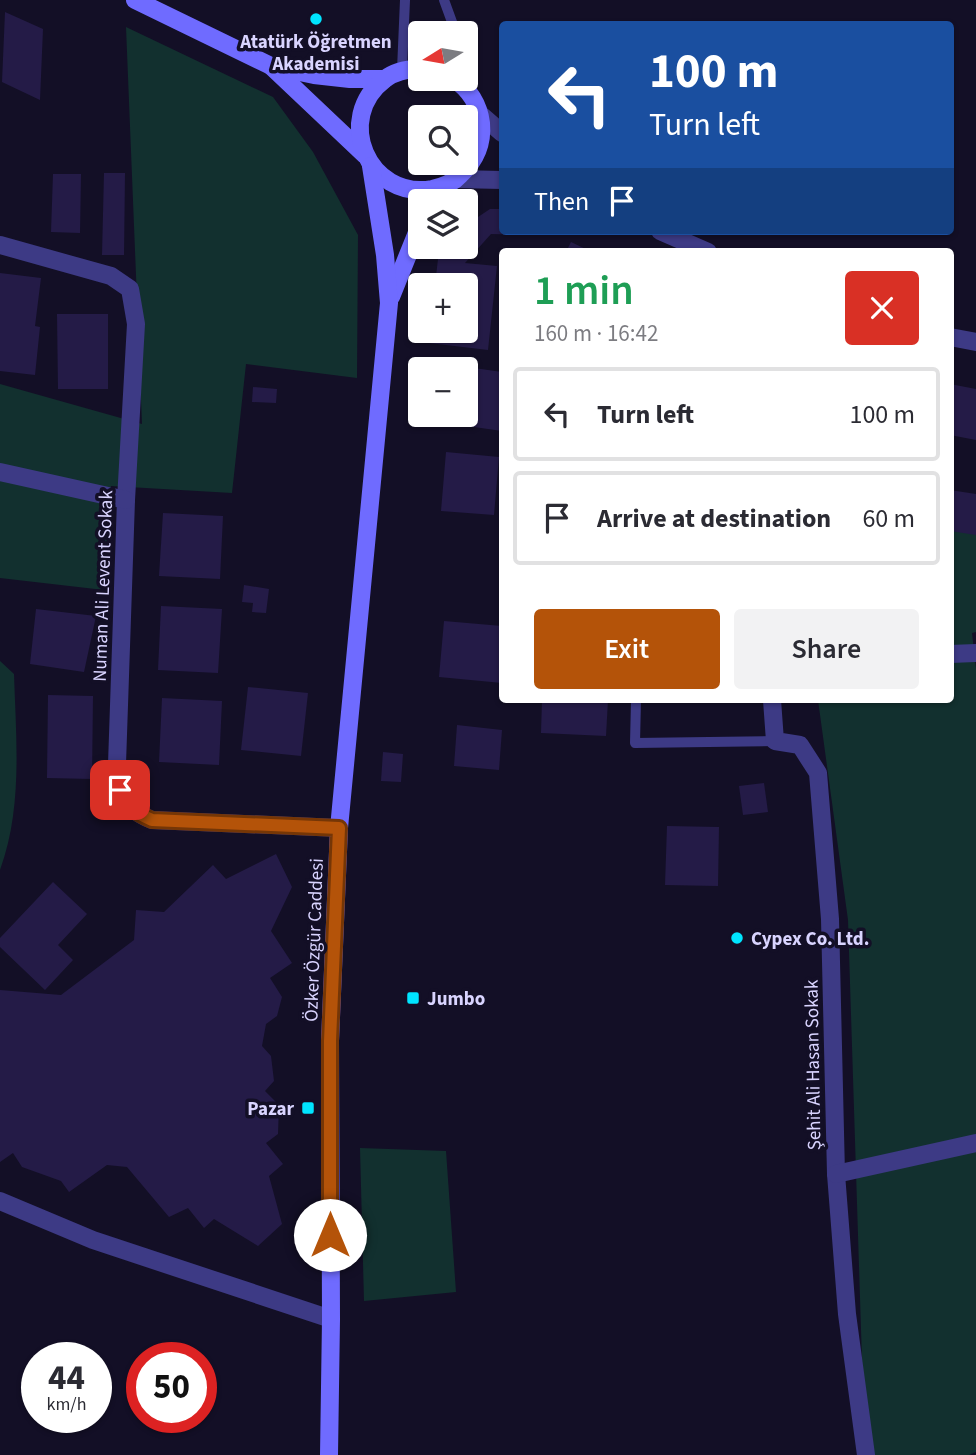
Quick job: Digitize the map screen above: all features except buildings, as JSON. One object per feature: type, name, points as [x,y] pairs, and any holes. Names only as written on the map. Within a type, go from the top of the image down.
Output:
[{"type":"main road","points":[[135,0],[271,65],[314,75],[350,79],[385,79],[408,70]]},
{"type":"main road","points":[[271,65],[385,179],[402,187],[415,189]]},
{"type":"main road","name":"Özker Özgür Caddesi","points":[[328,1455],[331,1319],[330,1041],[339,828],[388,303],[385,255],[368,160],[359,134],[361,113],[370,94],[385,79]]},
{"type":"main road","points":[[478,112],[482,132],[478,150]]},
{"type":"main road","points":[[443,189],[460,175]]},
{"type":"main road","name":"Özker Özgür Caddesi","points":[[388,303],[408,254]]},
{"type":"street","points":[[478,108],[499,130]]},
{"type":"street","points":[[456,179],[499,180]]},
{"type":"street","points":[[669,235],[699,248]]},
{"type":"street","name":"Numan Ali Levent Sokak","points":[[0,245],[111,276],[130,289],[136,324],[126,500],[117,765],[120,790],[125,801],[137,813],[152,820],[339,828]]},
{"type":"street","points":[[954,338],[976,342]]},
{"type":"street","points":[[0,472],[126,500]]},
{"type":"street","points":[[954,654],[976,653]]},
{"type":"street","points":[[772,703],[775,741]]},
{"type":"street","name":"Şehit Ali Hasan Sokak","points":[[775,741],[800,745],[818,773],[830,919],[836,1174],[847,1314],[866,1455]]},
{"type":"street","points":[[836,1174],[976,1143]]},
{"type":"street","points":[[0,1201],[93,1240],[331,1319]]},
{"type":"lane","points":[[405,0],[408,34]]},
{"type":"lane","points":[[444,0],[452,21]]},
{"type":"lane","points":[[636,703],[635,743],[775,741]]},
{"type":"green space","points":[[126,27],[273,97],[313,152],[358,235],[357,378],[246,364],[232,493],[111,486],[104,590],[0,578],[0,384],[142,424]]},
{"type":"green space","points":[[954,523],[976,530],[976,632],[972,633],[976,669],[976,1452],[969,1455],[865,1455],[848,920],[818,703],[954,703]]},
{"type":"green space","points":[[0,661],[14,674],[17,748],[12,822],[0,870]]},
{"type":"green space","points":[[360,1148],[446,1151],[456,1292],[364,1301]]},
{"type":"place","name":"Atatürk Öğretmen Akademisi","points":[[316,19]]},
{"type":"place","name":"Cypex Co. Ltd.","points":[[737,938]]},
{"type":"place","name":"Jumbo","points":[[413,998]]},
{"type":"place","name":"Pazar","points":[[308,1108]]},
{"type":"route","points":[[120,790],[130,807],[152,820],[339,828],[330,1041],[330,1235]]}]
